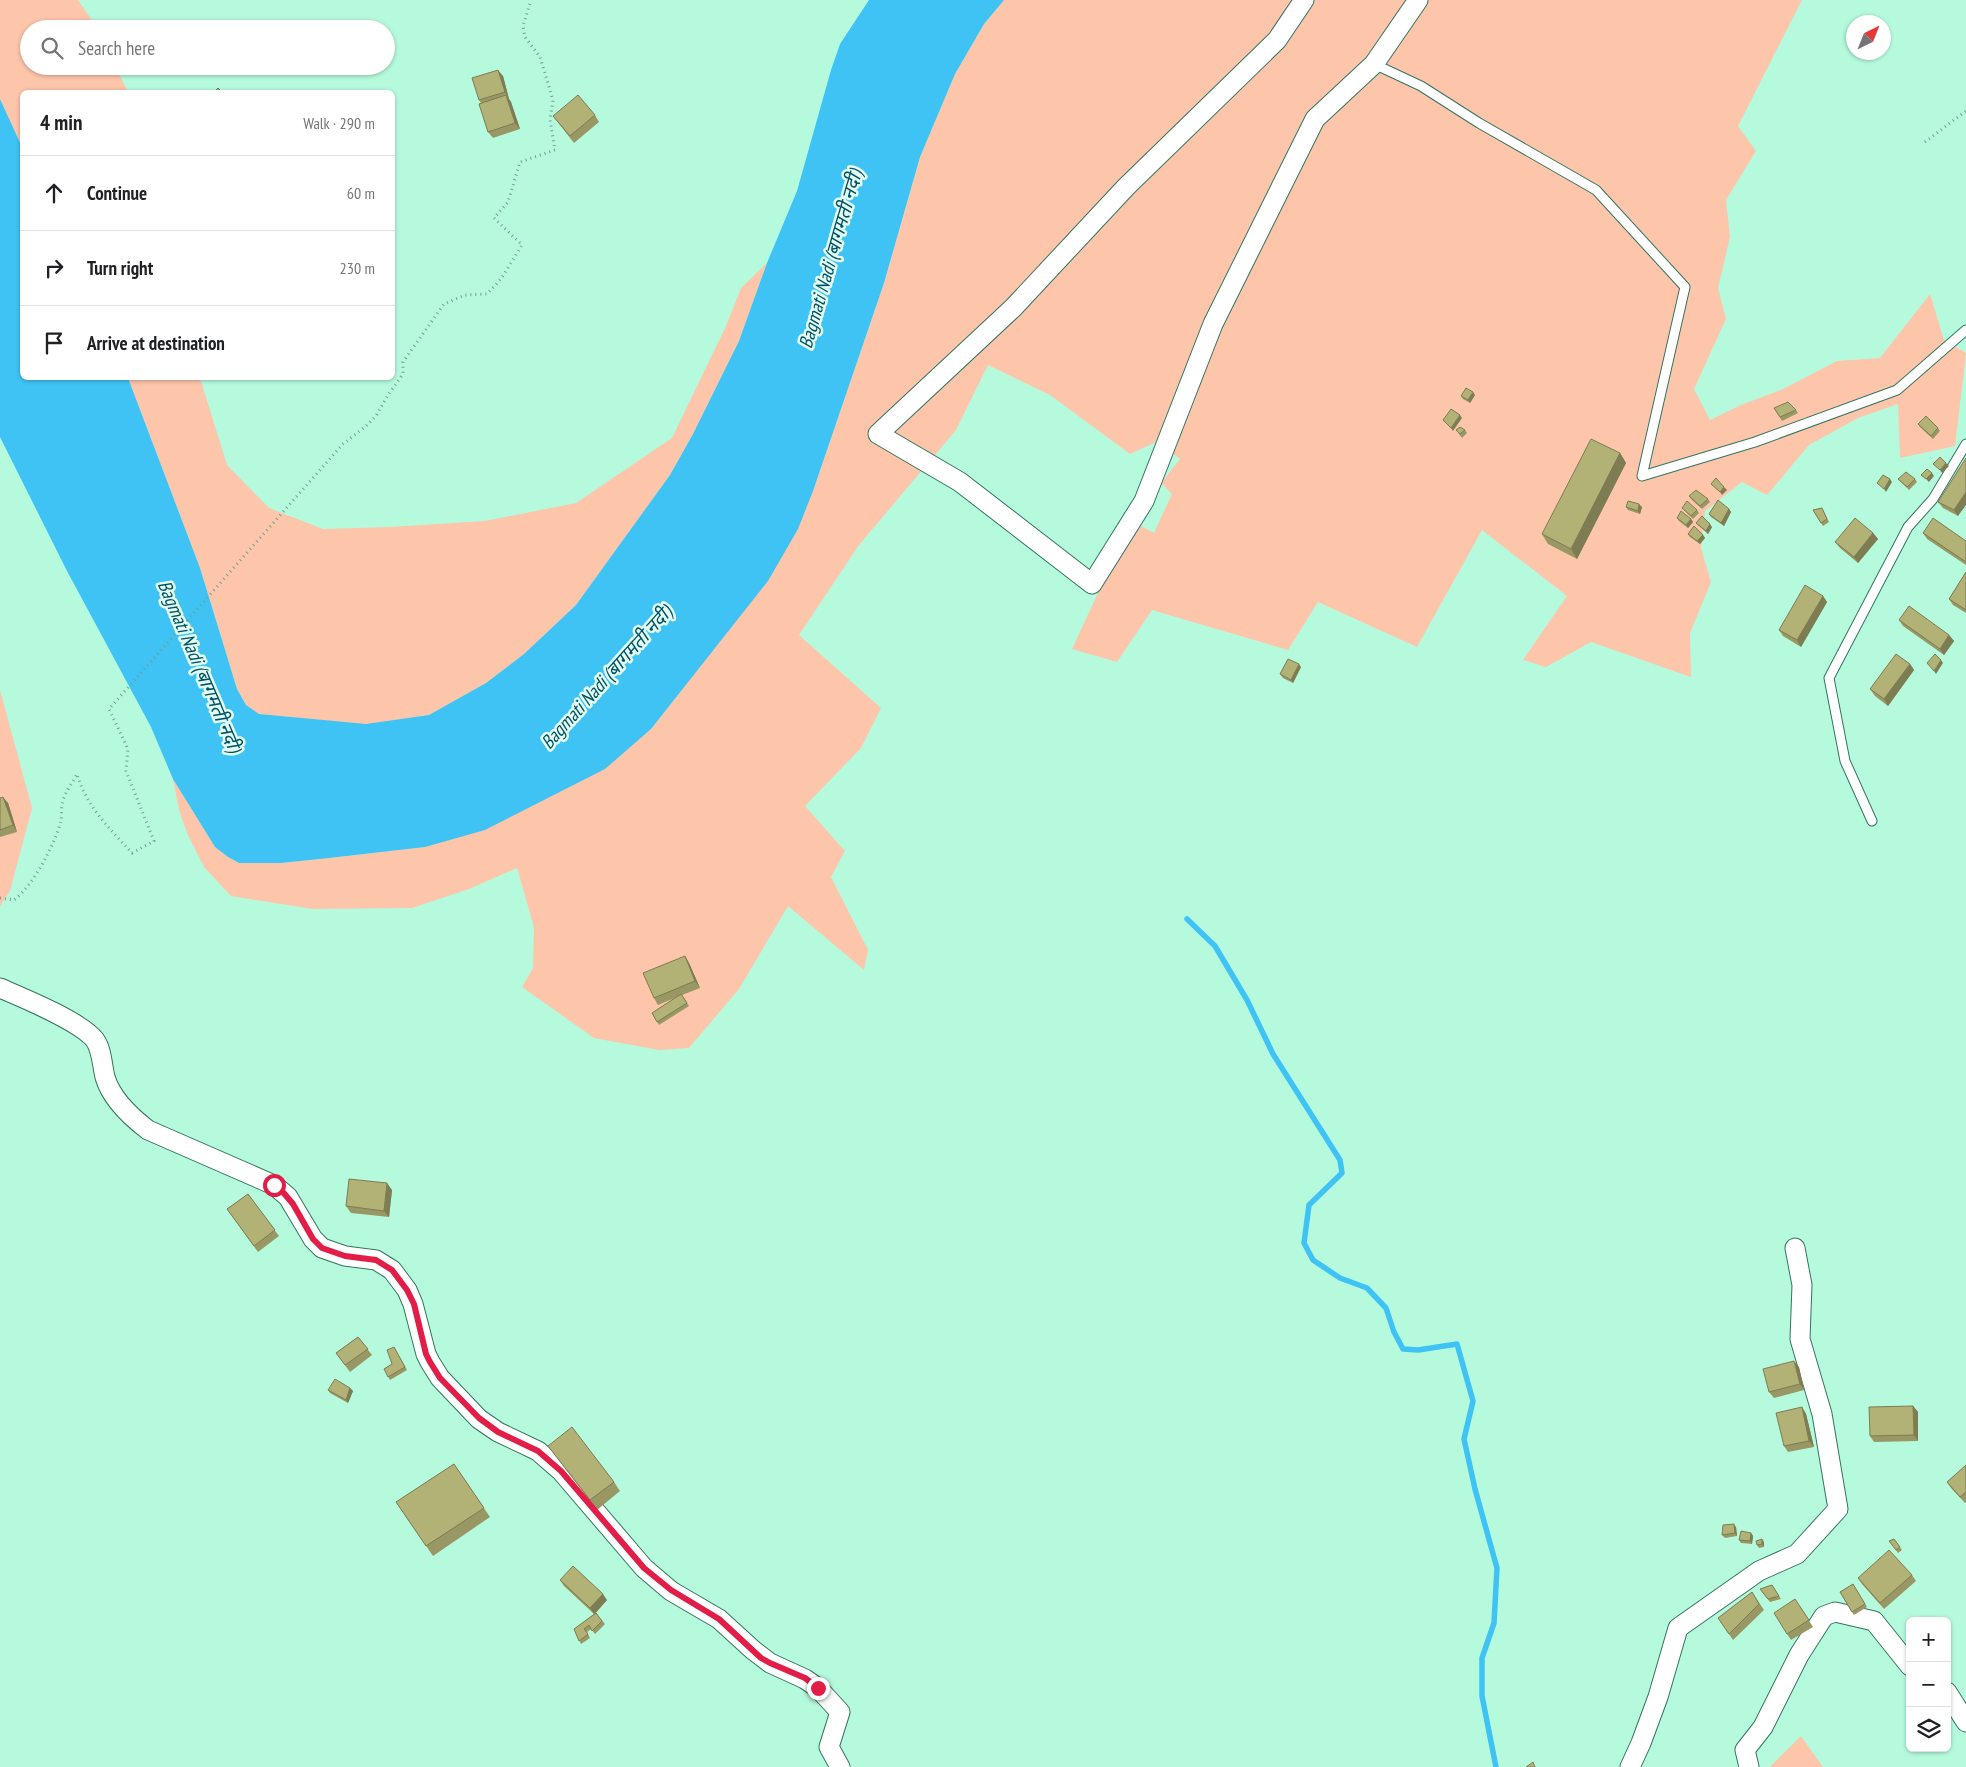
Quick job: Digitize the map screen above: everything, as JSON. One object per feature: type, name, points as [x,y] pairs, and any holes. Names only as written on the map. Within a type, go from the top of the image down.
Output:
[{"type":"street","points":[[1304,0],[1277,40],[1126,187],[1013,308],[878,434],[960,482],[1092,584],[1144,501],[1213,324],[1315,119],[1374,64],[1418,0]]},
{"type":"street","points":[[0,988],[37,1004],[89,1033],[96,1041],[101,1054],[110,1089],[133,1118],[148,1130],[274,1185],[293,1204],[313,1239],[322,1248],[345,1256],[376,1260],[392,1270],[407,1290],[414,1304],[430,1362],[459,1399],[479,1418],[498,1432],[538,1451],[561,1471],[656,1580],[719,1619],[761,1658],[805,1678],[829,1698],[840,1712],[829,1747],[840,1767]]},
{"type":"street","points":[[1630,1767],[1658,1697],[1678,1628],[1760,1570],[1797,1554],[1838,1509],[1822,1414],[1800,1339],[1802,1285],[1795,1248]]},
{"type":"street","points":[[1749,1767],[1745,1750],[1763,1727],[1799,1655],[1824,1616],[1835,1612],[1874,1621],[1907,1662]]},
{"type":"street","points":[[1951,1698],[1966,1722]]},
{"type":"lane","points":[[1374,64],[1421,86],[1478,122],[1596,190],[1685,287],[1642,476],[1755,442],[1896,390],[1966,330]]},
{"type":"lane","points":[[1872,821],[1846,761],[1830,678],[1908,527],[1933,499],[1966,444]]},
{"type":"path","points":[[0,898],[14,900],[24,893],[31,883],[57,834],[63,801],[77,774],[82,789],[97,814],[132,853],[154,841],[126,771],[128,749],[109,709],[343,444],[376,416],[403,374],[403,362],[444,304],[465,296],[487,294],[494,289],[522,245],[494,218],[508,202],[520,162],[555,150],[550,120],[553,100],[540,57],[525,37],[523,26],[530,0]]},
{"type":"path","points":[[1925,142],[1966,111]]},
{"type":"shaded area","points":[[0,0],[78,0],[92,20],[20,20],[20,75],[120,75],[127,90],[20,90],[20,143],[0,99]]},
{"type":"shaded area","points":[[1004,0],[1802,0],[1738,126],[1756,151],[1726,200],[1730,237],[1718,288],[1726,319],[1694,389],[1710,420],[1741,405],[1783,389],[1837,361],[1880,358],[1930,294],[1944,340],[1966,353],[1955,446],[1900,458],[1898,404],[1858,418],[1809,445],[1767,495],[1742,482],[1705,511],[1701,548],[1711,582],[1690,633],[1691,677],[1591,642],[1546,667],[1523,660],[1567,596],[1482,530],[1417,647],[1318,602],[1288,650],[1152,610],[1117,662],[1072,649],[1097,595],[1139,525],[1154,533],[1172,494],[1161,483],[1180,459],[1156,442],[1130,454],[1050,395],[988,365],[956,430],[859,545],[799,635],[881,708],[861,748],[805,806],[845,851],[831,877],[868,950],[864,970],[788,906],[739,989],[689,1048],[659,1050],[594,1038],[522,987],[533,968],[534,927],[517,868],[469,889],[412,908],[313,909],[231,896],[204,867],[187,833],[179,810],[173,779],[215,847],[239,863],[281,863],[329,858],[425,847],[651,729],[682,689],[813,491],[884,283],[920,157],[955,74],[984,24]]},
{"type":"shaded area","points":[[767,263],[739,341],[693,434],[670,475],[576,605],[524,654],[486,683],[429,715],[366,725],[259,714],[246,705],[237,689],[200,568],[129,380],[201,380],[227,465],[269,508],[323,529],[485,521],[576,503],[672,438],[726,326],[741,288]]},
{"type":"shaded area","points":[[0,690],[32,808],[10,891],[0,906]]},
{"type":"shaded area","points":[[1801,1736],[1823,1767],[1770,1767]]},
{"type":"water","name":"Bagmati Nadi (बागमती नदी)","points":[[869,0],[1004,0],[984,24],[955,74],[920,157],[884,283],[813,491],[798,529],[768,581],[651,729],[605,769],[485,830],[425,847],[281,863],[239,863],[228,857],[215,847],[173,779],[151,727],[67,571],[0,437],[0,99],[20,143],[20,380],[129,380],[200,568],[237,689],[246,705],[259,714],[366,724],[429,715],[486,683],[524,654],[576,605],[670,475],[693,434],[739,341],[767,263],[797,191],[840,44]]},
{"type":"building","points":[[498,70],[505,92],[479,100],[472,78]]},
{"type":"building","points":[[506,95],[515,123],[488,132],[479,104]]},
{"type":"building","points":[[578,95],[595,115],[570,136],[553,116]]},
{"type":"building","points":[[1466,388],[1473,392],[1468,400],[1461,396]]},
{"type":"building","points":[[1788,402],[1796,410],[1780,417],[1774,408]]},
{"type":"building","points":[[1451,409],[1460,415],[1451,428],[1443,420]]},
{"type":"building","points":[[1926,416],[1938,428],[1931,436],[1918,424]]},
{"type":"building","points":[[1460,427],[1465,430],[1460,434],[1456,430]]},
{"type":"building","points":[[1591,439],[1620,453],[1571,549],[1542,534]]},
{"type":"building","points":[[1940,457],[1946,463],[1940,470],[1933,464]]},
{"type":"building","points":[[1966,458],[1966,492],[1954,510],[1938,502]]},
{"type":"building","points":[[1927,469],[1932,473],[1926,479],[1921,475]]},
{"type":"building","points":[[1906,472],[1915,479],[1907,487],[1898,479]]},
{"type":"building","points":[[1883,475],[1890,479],[1884,489],[1877,483]]},
{"type":"building","points":[[1716,478],[1724,487],[1720,492],[1711,484]]},
{"type":"building","points":[[1696,490],[1708,499],[1700,506],[1689,496]]},
{"type":"building","points":[[1718,500],[1729,509],[1721,523],[1709,514]]},
{"type":"building","points":[[1628,501],[1639,504],[1638,511],[1626,507]]},
{"type":"building","points":[[1687,501],[1697,510],[1691,516],[1682,508]]},
{"type":"building","points":[[1822,508],[1827,519],[1821,523],[1813,510]]},
{"type":"building","points":[[1681,511],[1691,519],[1686,525],[1677,518]]},
{"type":"building","points":[[1702,516],[1710,524],[1706,531],[1696,523]]},
{"type":"building","points":[[1855,518],[1873,533],[1854,557],[1835,542]]},
{"type":"building","points":[[1933,518],[1966,541],[1966,562],[1923,533]]},
{"type":"building","points":[[1694,526],[1703,535],[1697,541],[1688,534]]},
{"type":"building","points":[[1966,572],[1966,610],[1949,599]]},
{"type":"building","points":[[1805,585],[1823,596],[1797,640],[1779,630]]},
{"type":"building","points":[[1909,606],[1949,635],[1940,649],[1899,620]]},
{"type":"building","points":[[1896,654],[1910,664],[1884,699],[1870,689]]},
{"type":"building","points":[[1935,654],[1941,660],[1934,671],[1927,663]]},
{"type":"building","points":[[1288,659],[1299,664],[1291,680],[1280,674]]},
{"type":"building","points":[[3,797],[13,825],[0,830],[0,798]]},
{"type":"building","points":[[685,956],[695,981],[654,998],[643,973]]},
{"type":"building","points":[[681,994],[687,1003],[657,1022],[652,1013]]},
{"type":"building","points":[[349,1179],[387,1183],[384,1211],[346,1206]]},
{"type":"building","points":[[248,1194],[275,1230],[254,1246],[227,1209]]},
{"type":"building","points":[[358,1337],[368,1349],[345,1365],[336,1353]]},
{"type":"building","points":[[394,1347],[405,1367],[388,1377],[384,1369],[392,1364],[387,1350]]},
{"type":"building","points":[[1794,1361],[1800,1384],[1769,1392],[1763,1369]]},
{"type":"building","points":[[335,1379],[350,1388],[346,1400],[328,1390]]},
{"type":"building","points":[[1913,1406],[1914,1435],[1870,1436],[1869,1407]]},
{"type":"building","points":[[1802,1407],[1809,1441],[1784,1446],[1776,1413]]},
{"type":"building","points":[[572,1427],[614,1482],[590,1500],[548,1446]]},
{"type":"building","points":[[454,1464],[484,1508],[426,1546],[396,1502]]},
{"type":"building","points":[[1966,1465],[1966,1492],[1960,1497],[1947,1482]]},
{"type":"building","points":[[1734,1524],[1735,1533],[1722,1535],[1723,1525]]},
{"type":"building","points":[[1741,1531],[1751,1533],[1750,1541],[1739,1540]]},
{"type":"building","points":[[1762,1539],[1762,1544],[1757,1545],[1756,1541]]},
{"type":"building","points":[[1894,1539],[1900,1547],[1896,1550],[1889,1541]]},
{"type":"building","points":[[1889,1550],[1912,1575],[1880,1603],[1858,1578]]},
{"type":"building","points":[[573,1566],[603,1594],[590,1608],[560,1580]]},
{"type":"building","points":[[1853,1584],[1865,1604],[1852,1612],[1840,1592]]},
{"type":"building","points":[[1772,1585],[1779,1596],[1768,1599],[1760,1589]]},
{"type":"building","points":[[1752,1592],[1759,1604],[1729,1634],[1718,1618]]},
{"type":"building","points":[[1795,1599],[1809,1620],[1787,1634],[1774,1613]]},
{"type":"building","points":[[596,1613],[602,1621],[592,1631],[589,1625],[584,1629],[588,1634],[579,1641],[574,1629]]},
{"type":"building","points":[[1533,1762],[1535,1767],[1526,1767]]},
{"type":"waterway","points":[[1187,919],[1215,946],[1247,1000],[1273,1054],[1340,1160],[1342,1173],[1309,1205],[1304,1243],[1313,1260],[1340,1278],[1367,1288],[1386,1308],[1394,1332],[1403,1349],[1418,1350],[1457,1344],[1473,1401],[1464,1439],[1475,1489],[1497,1568],[1494,1623],[1482,1658],[1482,1696],[1496,1767]]},
{"type":"route","points":[[274,1185],[288,1197],[313,1239],[322,1248],[345,1256],[376,1260],[392,1270],[407,1290],[414,1304],[426,1354],[430,1362],[440,1378],[479,1418],[498,1432],[524,1443],[549,1460],[561,1471],[656,1580],[719,1619],[761,1658],[805,1678],[818,1688]]}]
